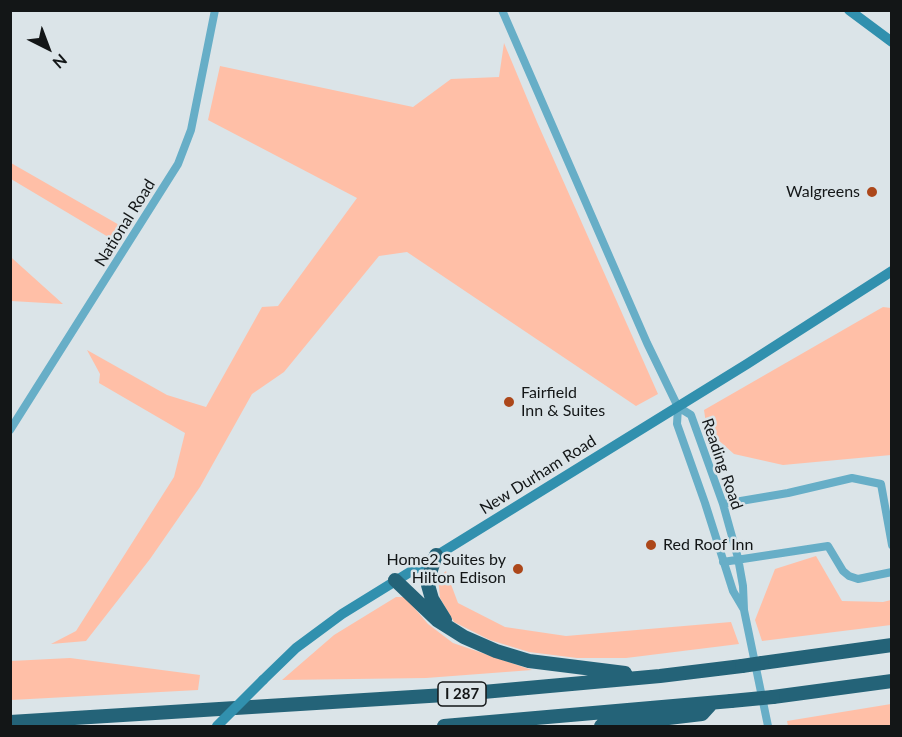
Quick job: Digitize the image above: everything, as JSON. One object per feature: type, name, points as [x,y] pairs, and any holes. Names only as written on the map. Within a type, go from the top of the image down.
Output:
[{"type":"highway","points":[[436,555],[429,576],[429,592],[438,610],[454,631]]},
{"type":"highway","points":[[395,580],[437,620],[454,631],[496,651],[529,661],[660,676]]},
{"type":"highway","name":"I 287","points":[[10,722],[461,694],[660,676],[891,645]]},
{"type":"highway","name":"I 287","points":[[444,726],[773,697],[891,681]]},
{"type":"highway","points":[[602,726],[702,714],[711,703]]},
{"type":"main road","points":[[849,10],[891,42]]},
{"type":"main road","name":"New Durham Road","points":[[217,726],[296,648],[322,627],[678,407],[891,271]]},
{"type":"street","name":"National Road","points":[[10,430],[178,164],[191,130],[215,10]]},
{"type":"street","points":[[502,10],[647,344],[678,407]]},
{"type":"street","name":"Reading Road","points":[[678,407],[691,415],[723,504],[738,558],[744,610],[733,591],[677,424],[678,407]]},
{"type":"street","points":[[723,504],[788,493],[852,478],[881,484],[891,542]]},
{"type":"street","points":[[723,562],[828,546],[843,571],[849,576],[858,579],[891,572]]},
{"type":"street","points":[[744,610],[768,726]]},
{"type":"shaded area","points":[[504,43],[658,394],[636,406],[407,252],[379,256],[284,372],[252,394],[200,487],[150,559],[86,641],[51,644],[76,631],[174,477],[185,433],[99,383],[100,374],[87,350],[167,395],[206,407],[262,307],[278,306],[357,198],[208,120],[220,66],[413,107],[451,79],[499,77]]},
{"type":"shaded area","points":[[11,163],[129,230],[115,241],[11,179]]},
{"type":"shaded area","points":[[11,257],[13,259],[63,304],[11,301]]},
{"type":"shaded area","points":[[883,307],[891,308],[891,455],[783,465],[734,454],[707,430],[704,410]]},
{"type":"shaded area","points":[[816,556],[842,601],[883,602],[891,600],[891,625],[762,641],[755,620],[775,569]]},
{"type":"shaded area","points":[[446,571],[458,603],[505,627],[566,636],[731,622],[739,644],[626,658],[577,658],[529,652],[490,640],[454,622],[440,598],[438,578]]},
{"type":"shaded area","points":[[396,597],[405,597],[428,624],[453,643],[532,670],[426,678],[282,680],[334,635]]},
{"type":"shaded area","points":[[70,658],[200,675],[198,690],[11,700],[11,661]]},
{"type":"shaded area","points":[[891,704],[891,726],[788,726],[787,721]]},
{"type":"place","name":"Walgreens","points":[[872,192]]},
{"type":"place","name":"Fairfield Inn & Suites","points":[[509,402]]},
{"type":"place","name":"Red Roof Inn","points":[[651,545]]},
{"type":"place","name":"Home2 Suites by Hilton Edison","points":[[518,569]]}]
